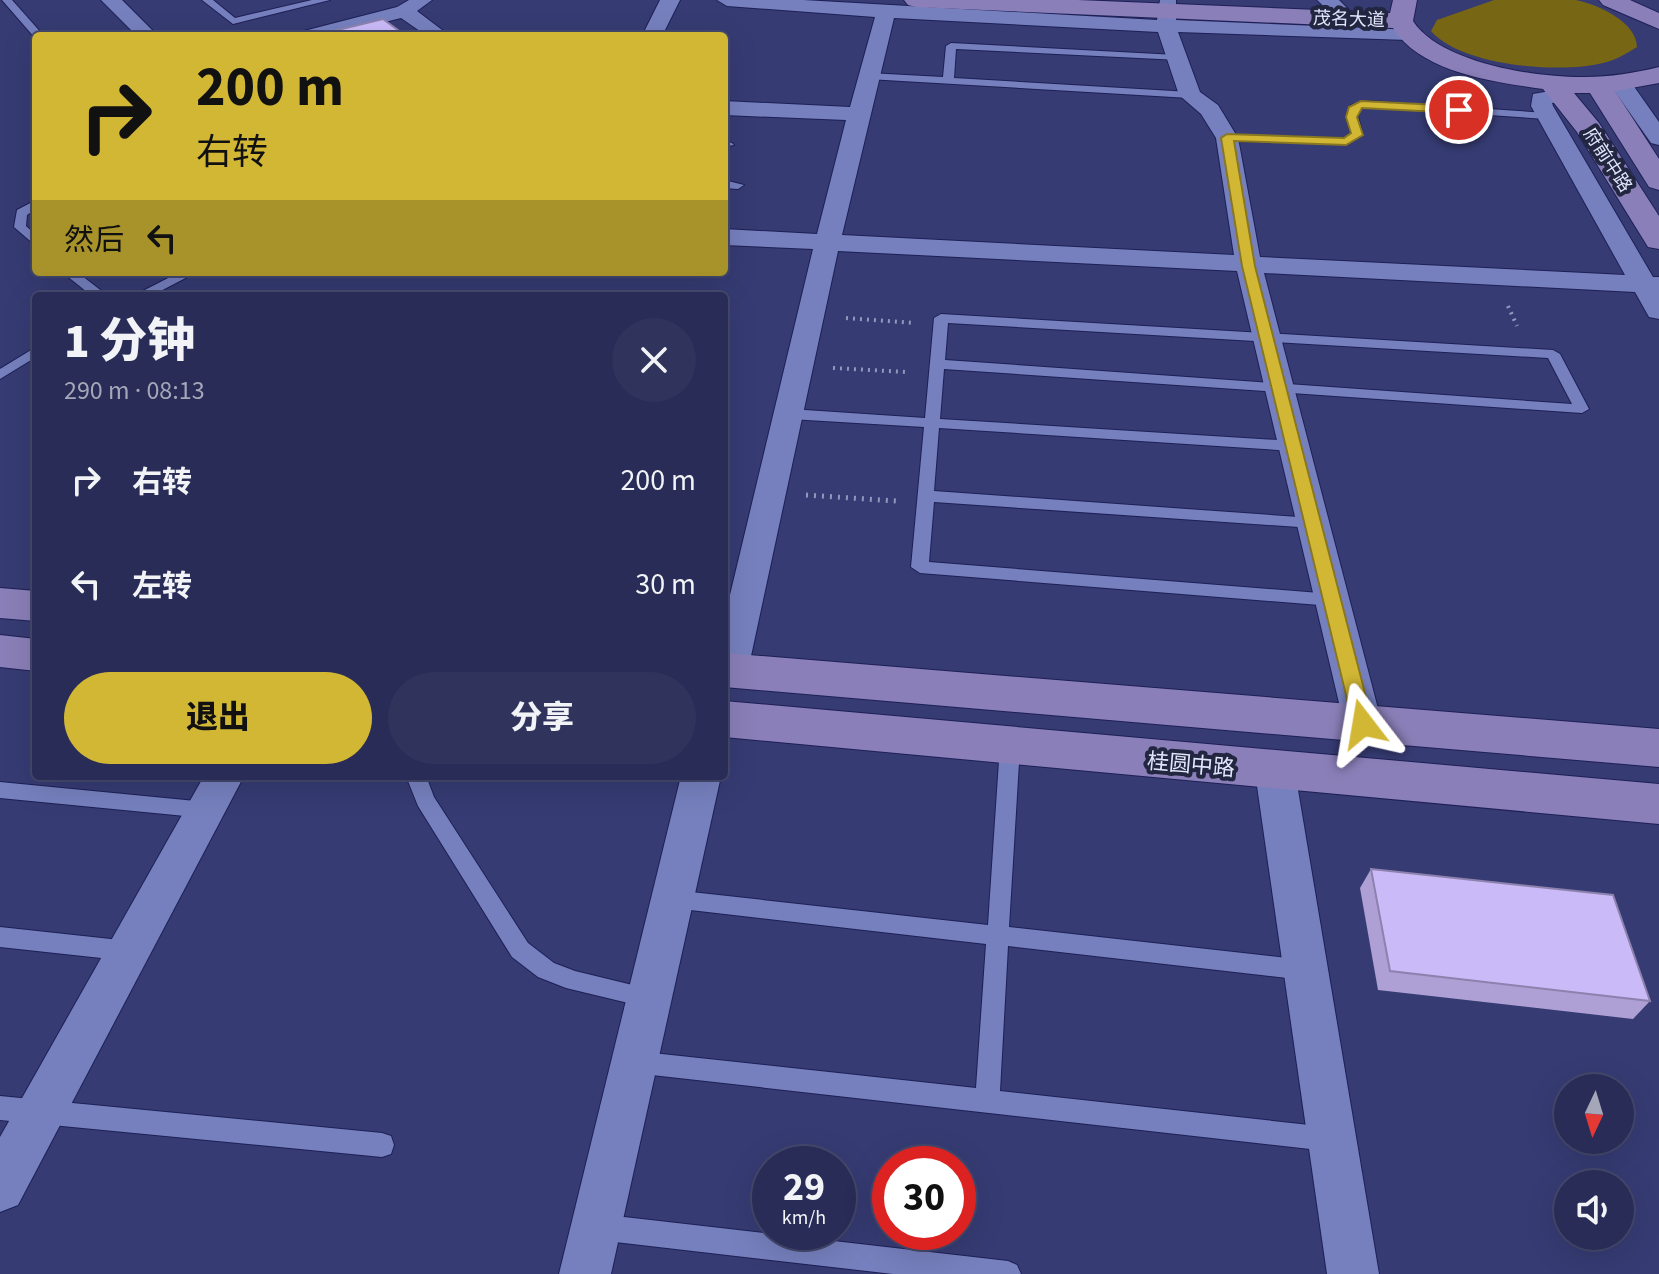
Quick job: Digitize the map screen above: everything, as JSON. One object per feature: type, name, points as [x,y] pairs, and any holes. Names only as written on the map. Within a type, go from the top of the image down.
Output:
[{"type":"main road","name":"茂名大道","points":[[916,0],[1102,5],[1167,13],[1403,17]]},
{"type":"main road","name":"茂名大道","points":[[1130,0],[1167,13],[1332,5],[1403,17]]},
{"type":"main road","points":[[1611,0],[1654,17]]},
{"type":"main road","points":[[1403,17],[1424,46],[1553,98],[1659,75]]},
{"type":"main road","name":"府前中路","points":[[1609,84],[1659,181]]},
{"type":"main road","name":"府前中路","points":[[1553,98],[1589,129],[1659,240]]},
{"type":"main road","points":[[0,603],[32,606]]},
{"type":"main road","points":[[0,651],[32,655]]},
{"type":"main road","points":[[728,676],[1659,748]]},
{"type":"main road","name":"桂圆中路","points":[[728,719],[1275,772],[1659,804]]},
{"type":"street","points":[[111,0],[144,32]]},
{"type":"street","points":[[323,32],[404,11],[422,0]]},
{"type":"street","points":[[654,32],[670,0]]},
{"type":"street","points":[[727,0],[1167,13],[1176,58],[1190,95],[1210,110],[1227,138],[1249,266],[1363,724]]},
{"type":"street","points":[[728,668],[790,414],[808,316],[868,76],[889,6]]},
{"type":"street","points":[[404,11],[434,32]]},
{"type":"street","points":[[1609,84],[1659,138]]},
{"type":"street","points":[[1553,98],[1650,284],[1659,311]]},
{"type":"street","points":[[728,108],[859,114]]},
{"type":"street","points":[[728,237],[1650,284]]},
{"type":"street","points":[[1275,772],[1353,1274]]},
{"type":"street","points":[[585,1274],[700,780]]},
{"type":"street","points":[[0,1187],[20,1111],[129,951],[215,793]]},
{"type":"lane","points":[[7,0],[35,32]]},
{"type":"lane","points":[[210,2],[226,0]]},
{"type":"lane","points":[[210,2],[233,21],[325,0]]},
{"type":"lane","points":[[948,82],[951,46],[1176,58]]},
{"type":"lane","points":[[868,76],[1190,95]]},
{"type":"lane","points":[[1227,138],[1346,141],[1357,135],[1352,117],[1355,107],[1553,98]]},
{"type":"lane","points":[[728,184],[738,185]]},
{"type":"lane","points":[[32,206],[21,213],[20,227],[32,238]]},
{"type":"lane","points":[[74,276],[96,292]]},
{"type":"lane","points":[[148,292],[182,276]]},
{"type":"lane","points":[[937,369],[1582,409],[1553,354],[941,318],[920,567],[1332,600]]},
{"type":"lane","points":[[0,375],[32,354]]},
{"type":"lane","points":[[790,414],[1294,446]]},
{"type":"lane","points":[[925,500],[1313,523]]},
{"type":"lane","points":[[987,1102],[1010,746]]},
{"type":"lane","points":[[418,780],[425,800],[520,950],[546,970],[560,976],[649,998]]},
{"type":"lane","points":[[0,790],[215,793]]},
{"type":"lane","points":[[673,899],[1305,970]]},
{"type":"lane","points":[[0,937],[129,951]]},
{"type":"lane","points":[[634,1062],[1331,1139]]},
{"type":"lane","points":[[20,1111],[382,1145]]},
{"type":"lane","points":[[596,1226],[1008,1274]]},
{"type":"path","points":[[1491,278],[1530,352]]},
{"type":"path","points":[[808,316],[940,324]]},
{"type":"path","points":[[797,365],[937,369]]},
{"type":"path","points":[[772,493],[925,500]]},
{"type":"shaded area","points":[[1494,0],[1585,2],[1623,22],[1635,38],[1637,47],[1603,63],[1562,68],[1538,67],[1464,52],[1445,43],[1431,31],[1437,20]]},
{"type":"building","points":[[383,19],[401,32],[329,32]]},
{"type":"building","points":[[1371,869],[1613,895],[1650,1001],[1390,971]]},
{"type":"route","points":[[1363,724],[1249,266],[1227,138],[1332,143],[1354,139],[1357,135],[1352,117],[1355,107],[1361,104],[1459,110]]}]
